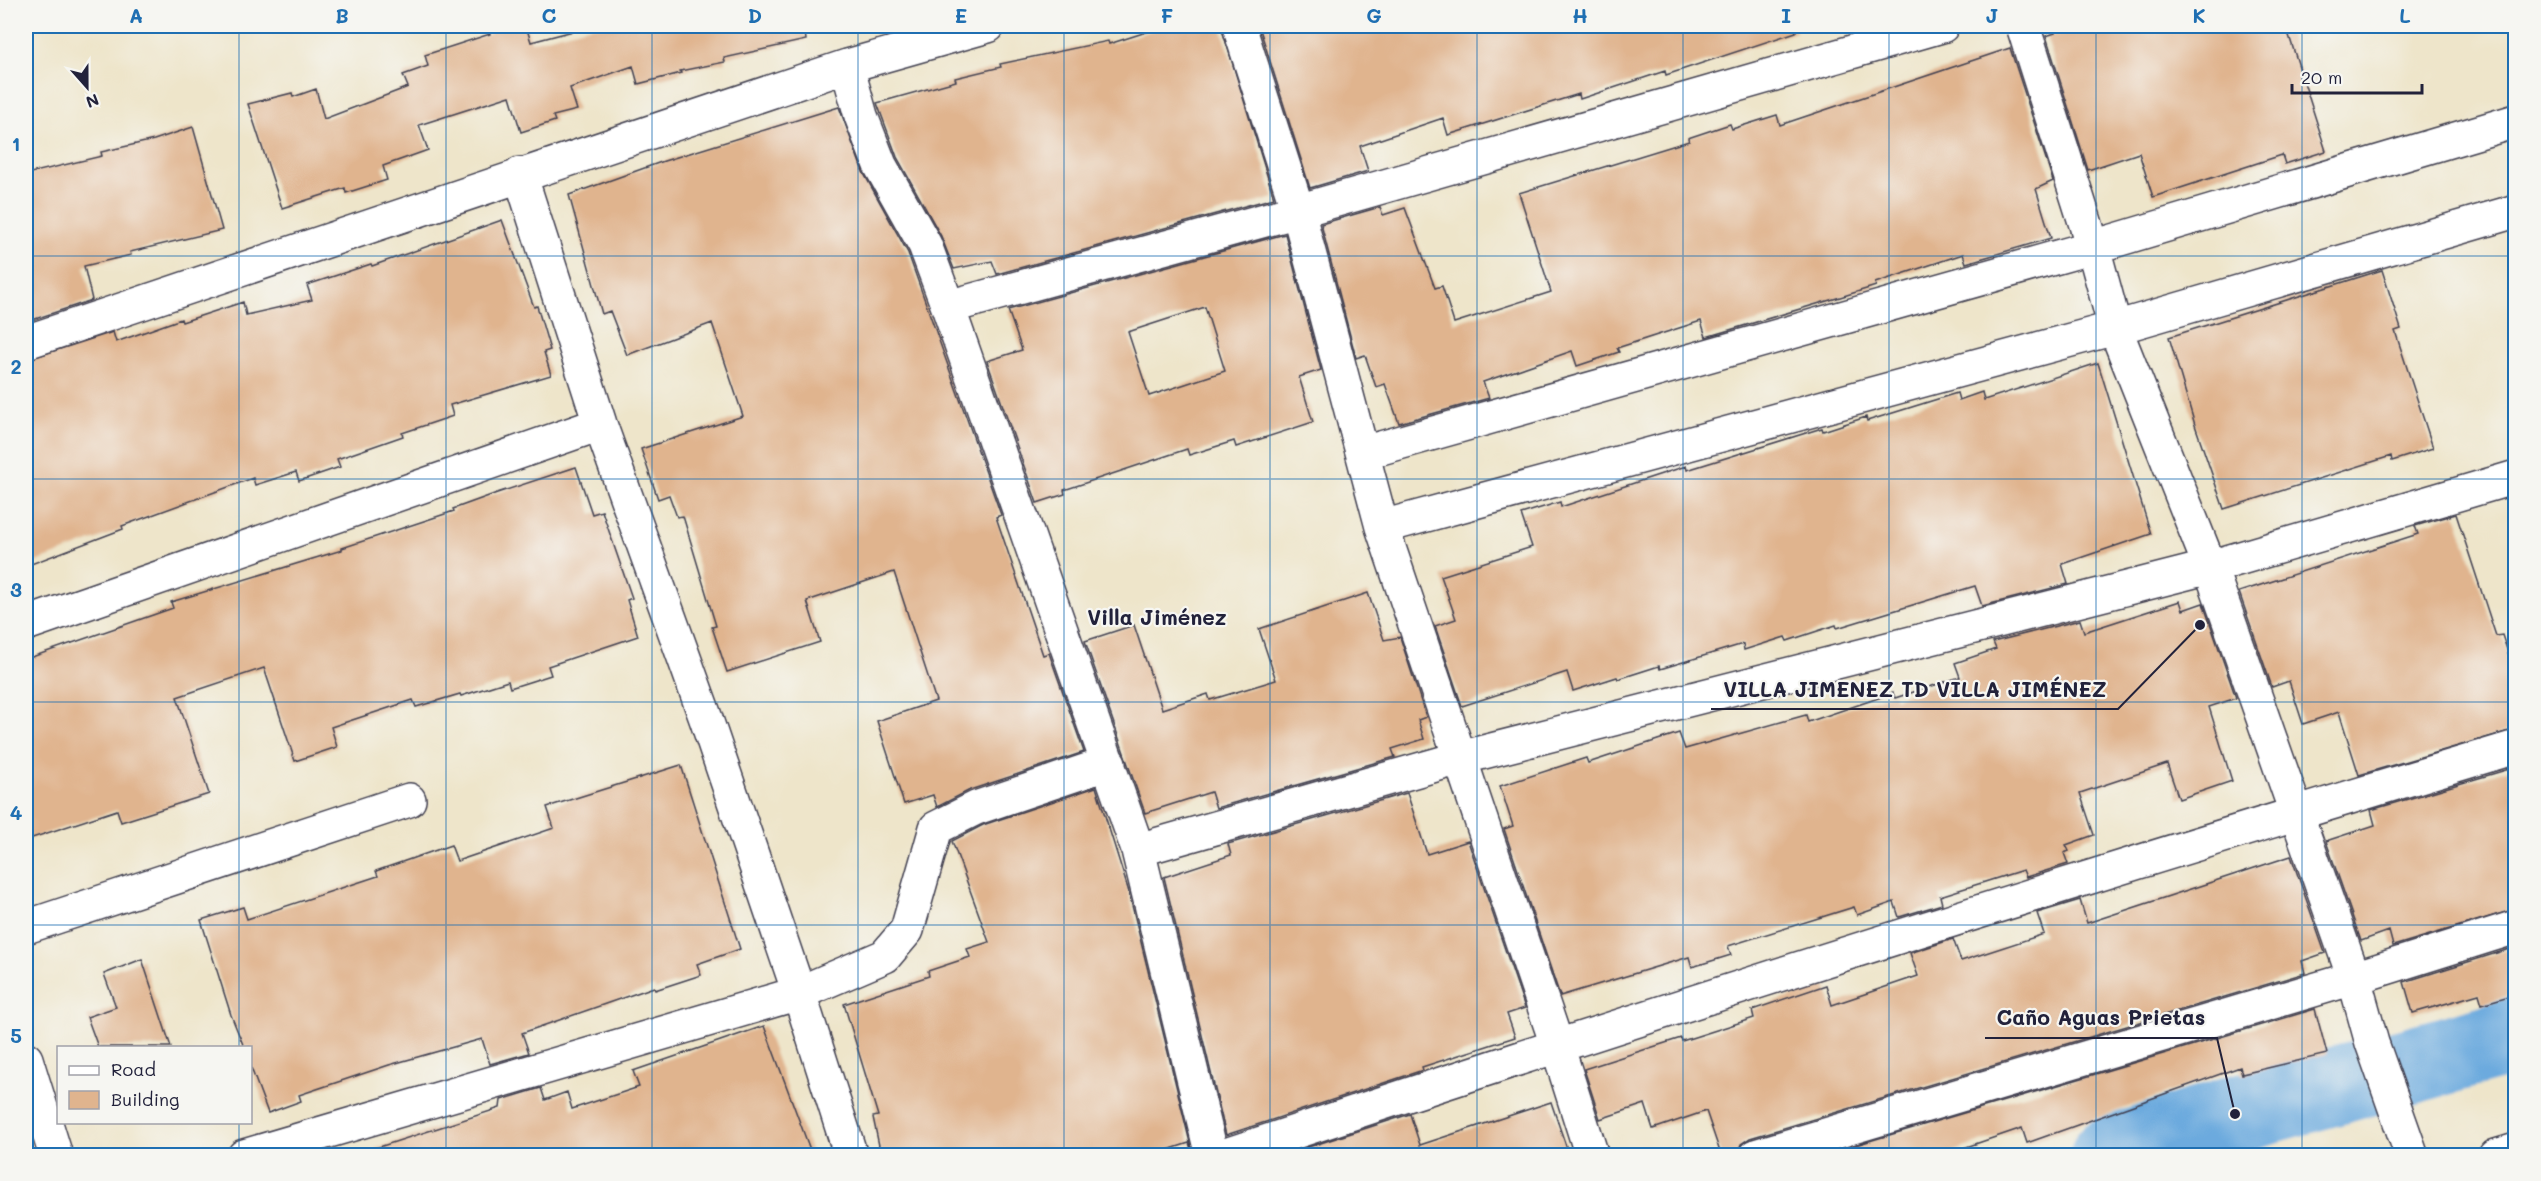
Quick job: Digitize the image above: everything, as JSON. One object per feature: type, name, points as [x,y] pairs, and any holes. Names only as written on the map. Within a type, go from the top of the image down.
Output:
[{"type":"street","points":[[26,342],[520,174],[847,66],[988,26]]},
{"type":"street","points":[[1239,26],[1298,211],[1382,527],[1592,1155]]},
{"type":"street","points":[[948,307],[1298,211],[1942,26]]},
{"type":"street","points":[[2023,26],[2093,248],[2115,328],[2210,567],[2354,978],[2372,1043],[2409,1149]]},
{"type":"street","points":[[847,66],[861,116],[880,165],[925,245],[1109,763],[1138,850],[1212,1155]]},
{"type":"street","points":[[1363,453],[2093,248],[2516,121]]},
{"type":"street","points":[[520,174],[600,424],[706,719],[851,1155]]},
{"type":"street","points":[[1382,527],[2115,328],[2516,211]]},
{"type":"street","points":[[26,624],[600,424]]},
{"type":"street","points":[[1138,850],[1460,758],[2210,567],[2516,477]]},
{"type":"street","points":[[1223,1155],[1557,1045],[2295,813],[2516,747]]},
{"type":"street","points":[[244,1155],[799,993],[885,956],[907,930],[936,828],[976,808],[1109,763]]},
{"type":"street","points":[[26,927],[409,800]]},
{"type":"street","points":[[1755,1155],[2354,978],[2516,927]]},
{"type":"street","points":[[26,1059],[56,1155]]},
{"type":"street","points":[[2496,1155],[2516,1150]]},
{"type":"building","points":[[488,26],[526,26],[531,42],[592,26],[804,26],[806,40],[724,58],[725,62],[680,71],[681,73],[638,84],[633,66],[570,88],[577,110],[553,116],[555,121],[521,132],[510,96],[419,125],[428,150],[383,166],[387,180],[346,193],[345,188],[282,208],[248,104],[292,93],[293,97],[316,89],[324,119],[408,87],[403,75],[428,66],[425,55],[490,34]]},
{"type":"building","points":[[1165,26],[1221,26],[1274,198],[997,274],[992,261],[954,269],[941,236],[897,157],[877,103],[956,81],[955,78],[1001,67],[1000,64],[1108,41],[1109,44]]},
{"type":"building","points":[[1259,26],[1795,26],[1796,32],[1666,75],[1665,71],[1580,99],[1579,94],[1448,135],[1443,118],[1360,146],[1368,171],[1310,188]]},
{"type":"building","points":[[2052,26],[2286,26],[2326,151],[2285,164],[2282,155],[2153,197],[2139,153],[2088,170],[2046,36],[2055,33]]},
{"type":"building","points":[[2010,48],[2053,181],[2036,189],[2051,238],[1966,263],[1963,254],[1875,283],[1876,286],[1706,337],[1701,321],[1617,348],[1619,352],[1577,366],[1572,351],[1483,382],[1489,398],[1399,423],[1385,384],[1376,387],[1365,355],[1356,358],[1321,224],[1380,207],[1383,215],[1405,208],[1435,288],[1442,286],[1454,323],[1551,292],[1519,193],[1689,141],[1688,138],[1730,124],[1732,129],[1777,115],[1780,125]]},
{"type":"building","points":[[839,107],[863,172],[908,253],[1001,515],[996,517],[1043,655],[1049,653],[1084,752],[970,790],[937,807],[933,795],[904,804],[877,721],[936,701],[894,572],[807,601],[820,642],[727,672],[712,627],[716,626],[683,516],[677,517],[669,495],[658,499],[641,449],[743,416],[712,323],[627,355],[610,311],[602,314],[569,195],[664,161]]},
{"type":"building","points":[[193,127],[222,230],[130,252],[131,255],[84,266],[92,300],[26,322],[26,174],[102,156],[101,152],[154,140]]},
{"type":"building","points":[[502,220],[534,307],[537,306],[550,350],[544,352],[551,375],[450,405],[453,416],[337,459],[340,467],[299,481],[296,472],[255,485],[253,478],[122,526],[123,529],[26,566],[26,360],[113,332],[116,342],[181,319],[182,322],[243,302],[246,315],[312,300],[307,285],[371,264],[372,266]]},
{"type":"building","points":[[1285,234],[1321,370],[1299,377],[1313,422],[1236,447],[1234,441],[1189,455],[1187,449],[1064,490],[1065,494],[1037,503],[987,361],[1022,350],[1008,310]],"holes":[[[1205,307],[1225,371],[1149,396],[1128,332]]]},
{"type":"building","points":[[2382,270],[2401,329],[2395,331],[2433,448],[2392,461],[2391,456],[2224,509],[2195,425],[2169,337]]},
{"type":"building","points":[[2098,363],[2151,534],[2062,564],[2068,584],[1982,606],[1975,586],[1787,641],[1785,637],[1744,650],[1743,644],[1660,669],[1659,666],[1573,691],[1567,672],[1462,706],[1435,626],[1456,619],[1441,576],[1532,547],[1521,514],[1560,502],[1561,507],[1686,466],[1687,470],[1822,428],[1823,431],[1866,417],[1867,421],[1957,393],[1959,400],[1982,392],[1984,400]]},
{"type":"building","points":[[576,467],[592,514],[602,511],[632,598],[627,600],[638,636],[548,666],[551,675],[510,688],[508,681],[416,707],[413,700],[331,727],[337,747],[295,761],[264,668],[177,697],[209,794],[121,822],[117,810],[26,840],[26,659],[173,608],[171,602],[342,550],[342,548],[454,511],[453,509],[497,493]]},
{"type":"building","points":[[2456,514],[2496,636],[2502,635],[2516,676],[2516,729],[2359,775],[2339,712],[2303,724],[2289,681],[2272,687],[2239,592],[2418,534],[2415,526]]},
{"type":"building","points":[[1368,593],[1384,640],[1400,637],[1426,717],[1418,720],[1424,739],[1392,749],[1395,757],[1216,808],[1211,792],[1145,813],[1085,641],[1134,625],[1162,709],[1208,694],[1210,700],[1276,680],[1259,629]]},
{"type":"building","points":[[2180,601],[2183,610],[2203,603],[2236,698],[2209,707],[2232,781],[2179,799],[2167,764],[2080,793],[2094,835],[2066,845],[2069,851],[2064,853],[2068,864],[2026,877],[2023,870],[1940,896],[1942,904],[1899,917],[1894,902],[1857,915],[1854,907],[1728,946],[1731,955],[1692,967],[1689,957],[1560,996],[1504,829],[1513,826],[1500,786],[1586,758],[1588,763],[1679,733],[1685,749],[1806,715],[1808,722],[1893,693],[1895,698],[1960,677],[1955,663],[1996,649],[1993,642],[2080,620],[2084,632]]},
{"type":"building","points":[[681,765],[740,949],[697,964],[701,975],[655,990],[654,987],[522,1033],[529,1053],[490,1064],[482,1039],[389,1065],[299,1095],[301,1101],[268,1113],[252,1070],[252,1046],[244,1046],[231,1015],[201,920],[243,907],[247,919],[378,876],[376,871],[451,845],[457,861],[554,828],[547,807]]},
{"type":"building","points":[[2516,767],[2516,909],[2393,946],[2389,931],[2361,941],[2326,841],[2375,825],[2371,810]]},
{"type":"building","points":[[1096,787],[1128,889],[1193,1155],[1189,1143],[1152,1155],[881,1155],[873,1117],[878,1116],[844,1004],[929,976],[928,971],[970,957],[967,949],[989,942],[952,841],[983,825]]},
{"type":"building","points":[[1407,793],[1427,854],[1468,841],[1525,1008],[1507,1014],[1515,1037],[1226,1135],[1164,877],[1231,855],[1228,844]]},
{"type":"building","points":[[2291,856],[2325,953],[2302,961],[2305,973],[1750,1138],[1741,1144],[1737,1155],[1721,1155],[1706,1111],[1653,1129],[1645,1104],[1600,1119],[1584,1069],[1681,1038],[1682,1041],[1754,1018],[1752,1010],[1826,985],[1832,1005],[1918,976],[1910,953],[1953,939],[1961,961],[2044,934],[2037,913],[2080,900],[2087,923]]},
{"type":"building","points":[[2516,947],[2516,994],[2482,1004],[2479,994],[2413,1013],[2404,982]]},
{"type":"building","points":[[142,959],[171,1046],[98,1046],[87,1017],[116,1007],[104,974]]},
{"type":"building","points":[[2315,1009],[2327,1054],[2242,1074],[2240,1067],[2027,1143],[2022,1128],[1943,1155],[1822,1155]]},
{"type":"building","points":[[764,1026],[812,1155],[377,1155],[376,1148],[500,1108],[501,1100],[541,1088],[545,1100],[567,1092],[572,1109],[639,1087],[633,1071]]},
{"type":"building","points":[[1551,1102],[1569,1155],[1284,1155],[1410,1114],[1420,1145]]},
{"type":"waterway","points":[[2109,1156],[2235,1114],[2516,1036]]},
{"type":"place","name":"VILLA JIMENEZ TD VILLA JIMÉNEZ","points":[[2200,625]]},
{"type":"place","name":"Caño Aguas Prietas","points":[[2235,1114]]},
{"type":"district","name":"Villa Jiménez","points":[[1157,618]]}]
